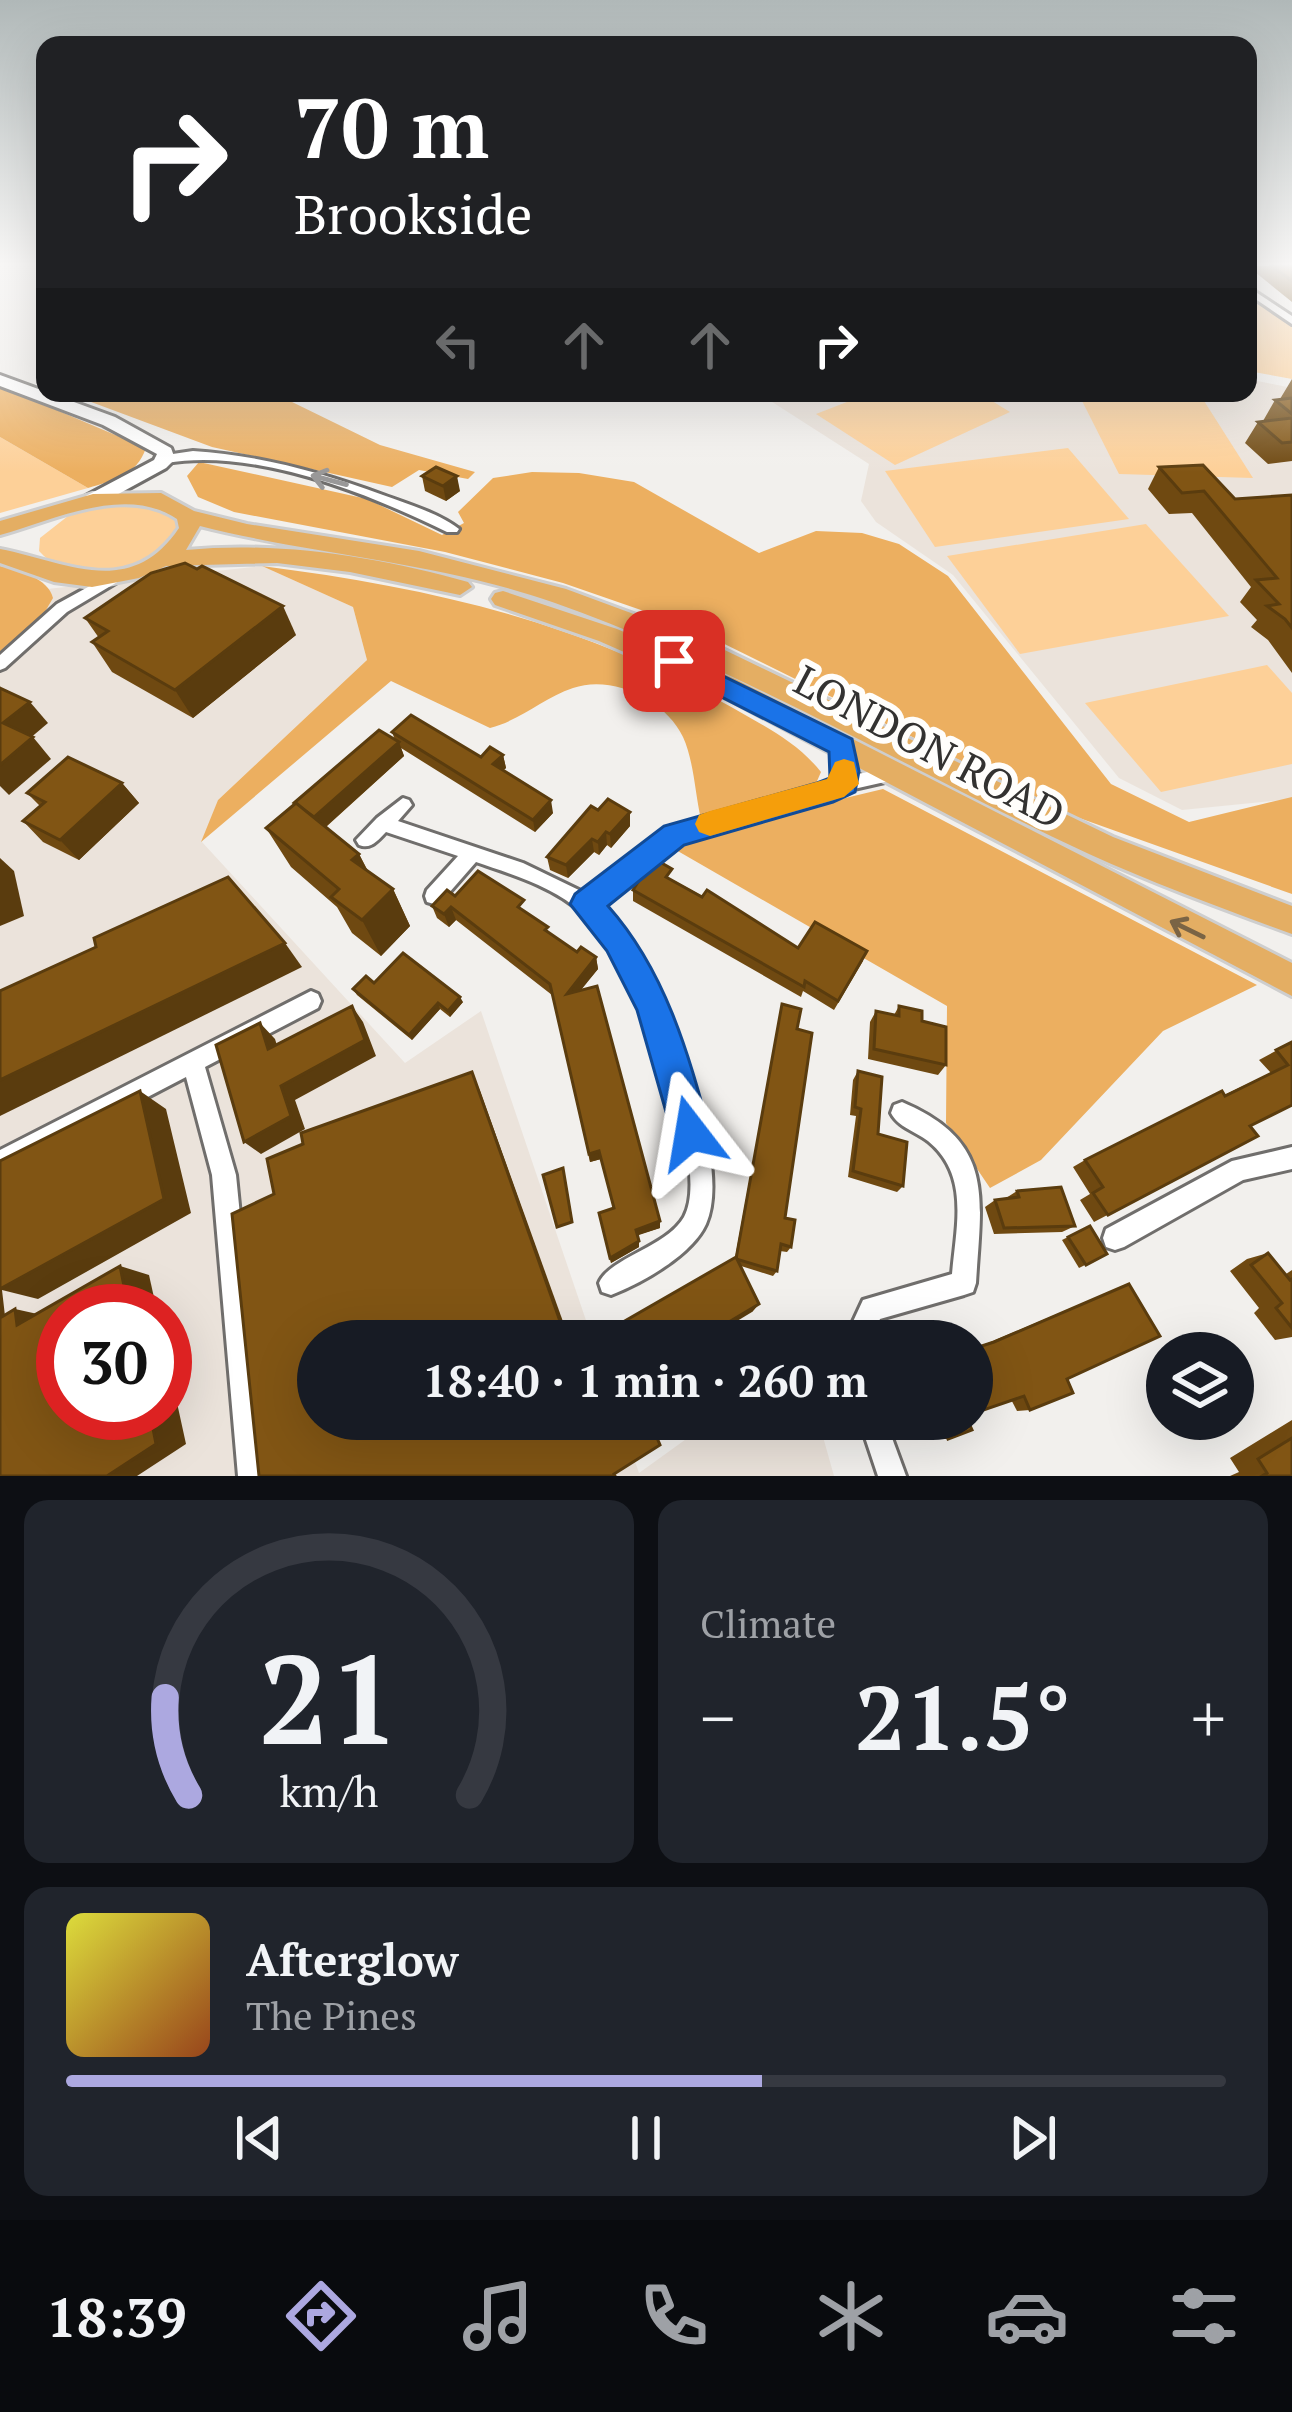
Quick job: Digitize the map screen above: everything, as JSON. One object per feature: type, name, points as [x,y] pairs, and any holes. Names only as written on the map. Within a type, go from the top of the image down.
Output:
[{"type":"highway","points":[[0,528],[56,515],[93,500],[161,499]]},
{"type":"highway","name":"LONDON ROAD","points":[[161,499],[187,516],[247,531],[419,558],[627,619],[760,676],[1102,846],[1292,920]]},
{"type":"highway","points":[[26,560],[29,538],[56,515]]},
{"type":"highway","points":[[166,559],[184,541],[190,528],[187,516]]},
{"type":"highway","name":"LONDON ROAD","points":[[53,574],[119,575],[166,559],[232,551],[275,553],[387,570],[542,611],[674,661],[1292,980]]},
{"type":"highway","points":[[0,556],[26,560],[53,574]]},
{"type":"main road","points":[[0,380],[36,394]]},
{"type":"main road","points":[[56,402],[144,437],[165,452],[161,499]]},
{"type":"main road","points":[[93,500],[163,462]]},
{"type":"street","points":[[163,462],[193,453],[324,478],[400,502],[445,525]]},
{"type":"street","points":[[53,574],[60,586],[62,608]]},
{"type":"street","points":[[0,664],[62,608],[119,575]]},
{"type":"street","points":[[843,747],[844,784]]},
{"type":"street","points":[[586,904],[675,835],[892,774]]},
{"type":"street","points":[[365,840],[403,805]]},
{"type":"street","points":[[383,824],[473,852],[586,904],[618,940],[651,1003],[669,1048],[702,1176],[696,1219],[683,1236],[611,1283]]},
{"type":"street","points":[[434,896],[473,852]]},
{"type":"street","points":[[0,1162],[311,1001]]},
{"type":"street","points":[[193,1062],[224,1174],[251,1476]]},
{"type":"street","points":[[867,1320],[872,1309],[964,1283],[965,1164],[956,1146],[937,1128],[902,1113]]},
{"type":"street","points":[[1115,1238],[1240,1169],[1292,1158]]},
{"type":"street","points":[[879,1440],[892,1476]]},
{"type":"shaded area","points":[[1257,335],[1292,335],[1292,379],[1257,373]]},
{"type":"shaded area","points":[[1257,381],[1292,388],[1292,799],[1182,810],[1119,778],[953,575],[876,522],[861,501],[869,464],[772,402],[1257,402]]},
{"type":"shaded area","points":[[0,386],[146,448],[123,476],[88,488],[0,437]]},
{"type":"shaded area","points":[[91,402],[292,402],[380,445],[475,472],[468,479],[419,470],[392,487],[212,447]]},
{"type":"shaded area","points":[[847,402],[994,402],[1010,412],[895,465],[816,414]]},
{"type":"shaded area","points":[[1083,402],[1205,402],[1253,478],[1119,474]]},
{"type":"shaded area","points":[[0,437],[88,488],[0,513]]},
{"type":"shaded area","points":[[1068,448],[1129,519],[935,547],[885,471]]},
{"type":"shaded area","points":[[199,462],[367,499],[442,535],[464,523],[458,512],[493,478],[532,472],[634,482],[759,553],[816,531],[862,533],[899,544],[948,576],[1111,784],[1189,822],[1292,797],[1292,894],[1068,814],[690,627],[563,583],[445,552],[234,512],[198,497],[187,476]]},
{"type":"shaded area","points":[[106,504],[153,505],[178,518],[181,527],[155,554],[115,570],[72,570],[39,551],[40,538],[68,516]]},
{"type":"shaded area","points":[[1146,524],[1229,616],[1020,654],[947,556]]},
{"type":"shaded area","points":[[0,566],[39,580],[53,598],[39,622],[0,654]]},
{"type":"shaded area","points":[[262,566],[353,607],[367,660],[218,800],[202,842],[405,1063],[481,1011],[586,1320],[297,1320],[297,1440],[627,1440],[639,1473],[685,1440],[824,1440],[834,1476],[0,1476],[0,594]]},
{"type":"shaded area","points":[[262,566],[446,598],[562,631],[676,678],[733,708],[791,744],[821,772],[814,788],[701,819],[683,737],[664,712],[636,693],[604,685],[573,688],[490,728],[391,681],[201,842],[218,800],[367,660],[353,607]]},
{"type":"shaded area","points":[[1267,665],[1292,693],[1292,764],[1161,792],[1085,703]]},
{"type":"shaded area","points":[[883,789],[1257,985],[1163,1031],[1041,1160],[990,1188],[946,1123],[947,1006],[676,850],[704,832]]},
{"type":"building","points":[[1292,398],[1292,414],[1275,400]]},
{"type":"building","points":[[1292,418],[1292,442],[1282,443],[1258,422]]},
{"type":"building","points":[[1203,465],[1235,499],[1292,495],[1292,628],[1267,606],[1279,604],[1256,580],[1277,578],[1204,491],[1182,493],[1159,467]]},
{"type":"building","points":[[436,467],[457,476],[443,486],[422,476]]},
{"type":"building","points":[[185,563],[197,569],[202,566],[283,606],[175,690],[92,642],[108,631],[85,618],[151,573]]},
{"type":"building","points":[[0,688],[30,702],[3,723],[33,737],[0,765]]},
{"type":"building","points":[[411,715],[481,757],[490,747],[503,755],[493,764],[551,800],[533,820],[392,732]]},
{"type":"building","points":[[379,730],[399,742],[314,817],[294,803]]},
{"type":"building","points":[[68,757],[122,783],[60,840],[23,821],[45,802],[27,793]]},
{"type":"building","points":[[608,799],[630,812],[610,834],[606,832],[598,842],[592,839],[566,865],[547,857],[591,806],[598,810]]},
{"type":"building","points":[[296,803],[359,854],[352,860],[393,889],[362,920],[331,897],[339,889],[266,828]]},
{"type":"building","points":[[653,858],[672,869],[666,877],[702,897],[707,890],[798,948],[815,922],[867,951],[838,1001],[805,981],[804,987],[633,890]]},
{"type":"building","points":[[478,871],[524,900],[518,907],[548,927],[545,930],[577,952],[581,947],[596,957],[567,994],[597,986],[660,1221],[636,1230],[639,1241],[610,1258],[599,1213],[614,1208],[599,1151],[589,1154],[550,984],[451,907],[444,914],[432,906],[447,890],[455,896]]},
{"type":"building","points":[[228,877],[285,943],[0,1080],[0,991],[96,947],[94,938]]},
{"type":"building","points":[[403,953],[460,997],[448,1011],[438,1003],[409,1035],[353,989],[366,976],[374,983]]},
{"type":"building","points":[[782,1004],[801,1009],[797,1029],[812,1033],[785,1218],[795,1220],[791,1247],[781,1244],[777,1271],[736,1259]]},
{"type":"building","points":[[352,1006],[365,1040],[281,1086],[291,1116],[244,1142],[216,1045],[260,1023],[268,1049]]},
{"type":"building","points":[[899,1006],[922,1011],[922,1021],[946,1027],[946,1065],[874,1049],[876,1011],[899,1016]]},
{"type":"building","points":[[1292,1042],[1292,1105],[1250,1126],[1258,1136],[1108,1215],[1093,1193],[1103,1187],[1085,1160],[1222,1091],[1225,1096],[1288,1065],[1276,1050]]},
{"type":"building","points":[[858,1071],[882,1077],[878,1134],[907,1142],[903,1186],[853,1171],[861,1109],[855,1107]]},
{"type":"building","points":[[472,1072],[560,1320],[297,1320],[297,1440],[658,1440],[660,1445],[615,1476],[259,1476],[232,1214],[274,1194],[267,1159],[303,1144],[301,1133]]},
{"type":"building","points":[[140,1091],[164,1199],[0,1289],[0,1161]]},
{"type":"building","points":[[563,1168],[572,1222],[557,1227],[543,1175]]},
{"type":"building","points":[[1061,1187],[1075,1226],[1004,1228],[995,1200],[1019,1197],[1017,1191]]},
{"type":"building","points":[[1090,1226],[1107,1254],[1086,1265],[1068,1237]]},
{"type":"building","points":[[1268,1253],[1292,1279],[1292,1328],[1276,1308],[1282,1303],[1251,1265]]},
{"type":"building","points":[[736,1257],[759,1304],[732,1320],[626,1320]]},
{"type":"building","points":[[120,1266],[124,1284],[89,1284]]},
{"type":"building","points":[[1129,1284],[1158,1332],[1146,1332],[1146,1342],[1067,1379],[1073,1393],[1030,1410],[1024,1396],[993,1407],[994,1342]]},
{"type":"building","points":[[15,1309],[17,1325],[36,1314],[36,1440],[155,1440],[156,1444],[107,1476],[0,1476],[0,1318]]},
{"type":"building","points":[[1292,1438],[1292,1476],[1262,1476],[1267,1473],[1258,1459]]},
{"type":"slow traffic","points":[[710,824],[823,794],[844,784],[844,770]]},
{"type":"route","points":[[674,661],[843,747],[844,771],[844,784],[823,794],[675,835],[598,890],[586,904],[618,940],[651,1003],[669,1048],[691,1133]]}]
